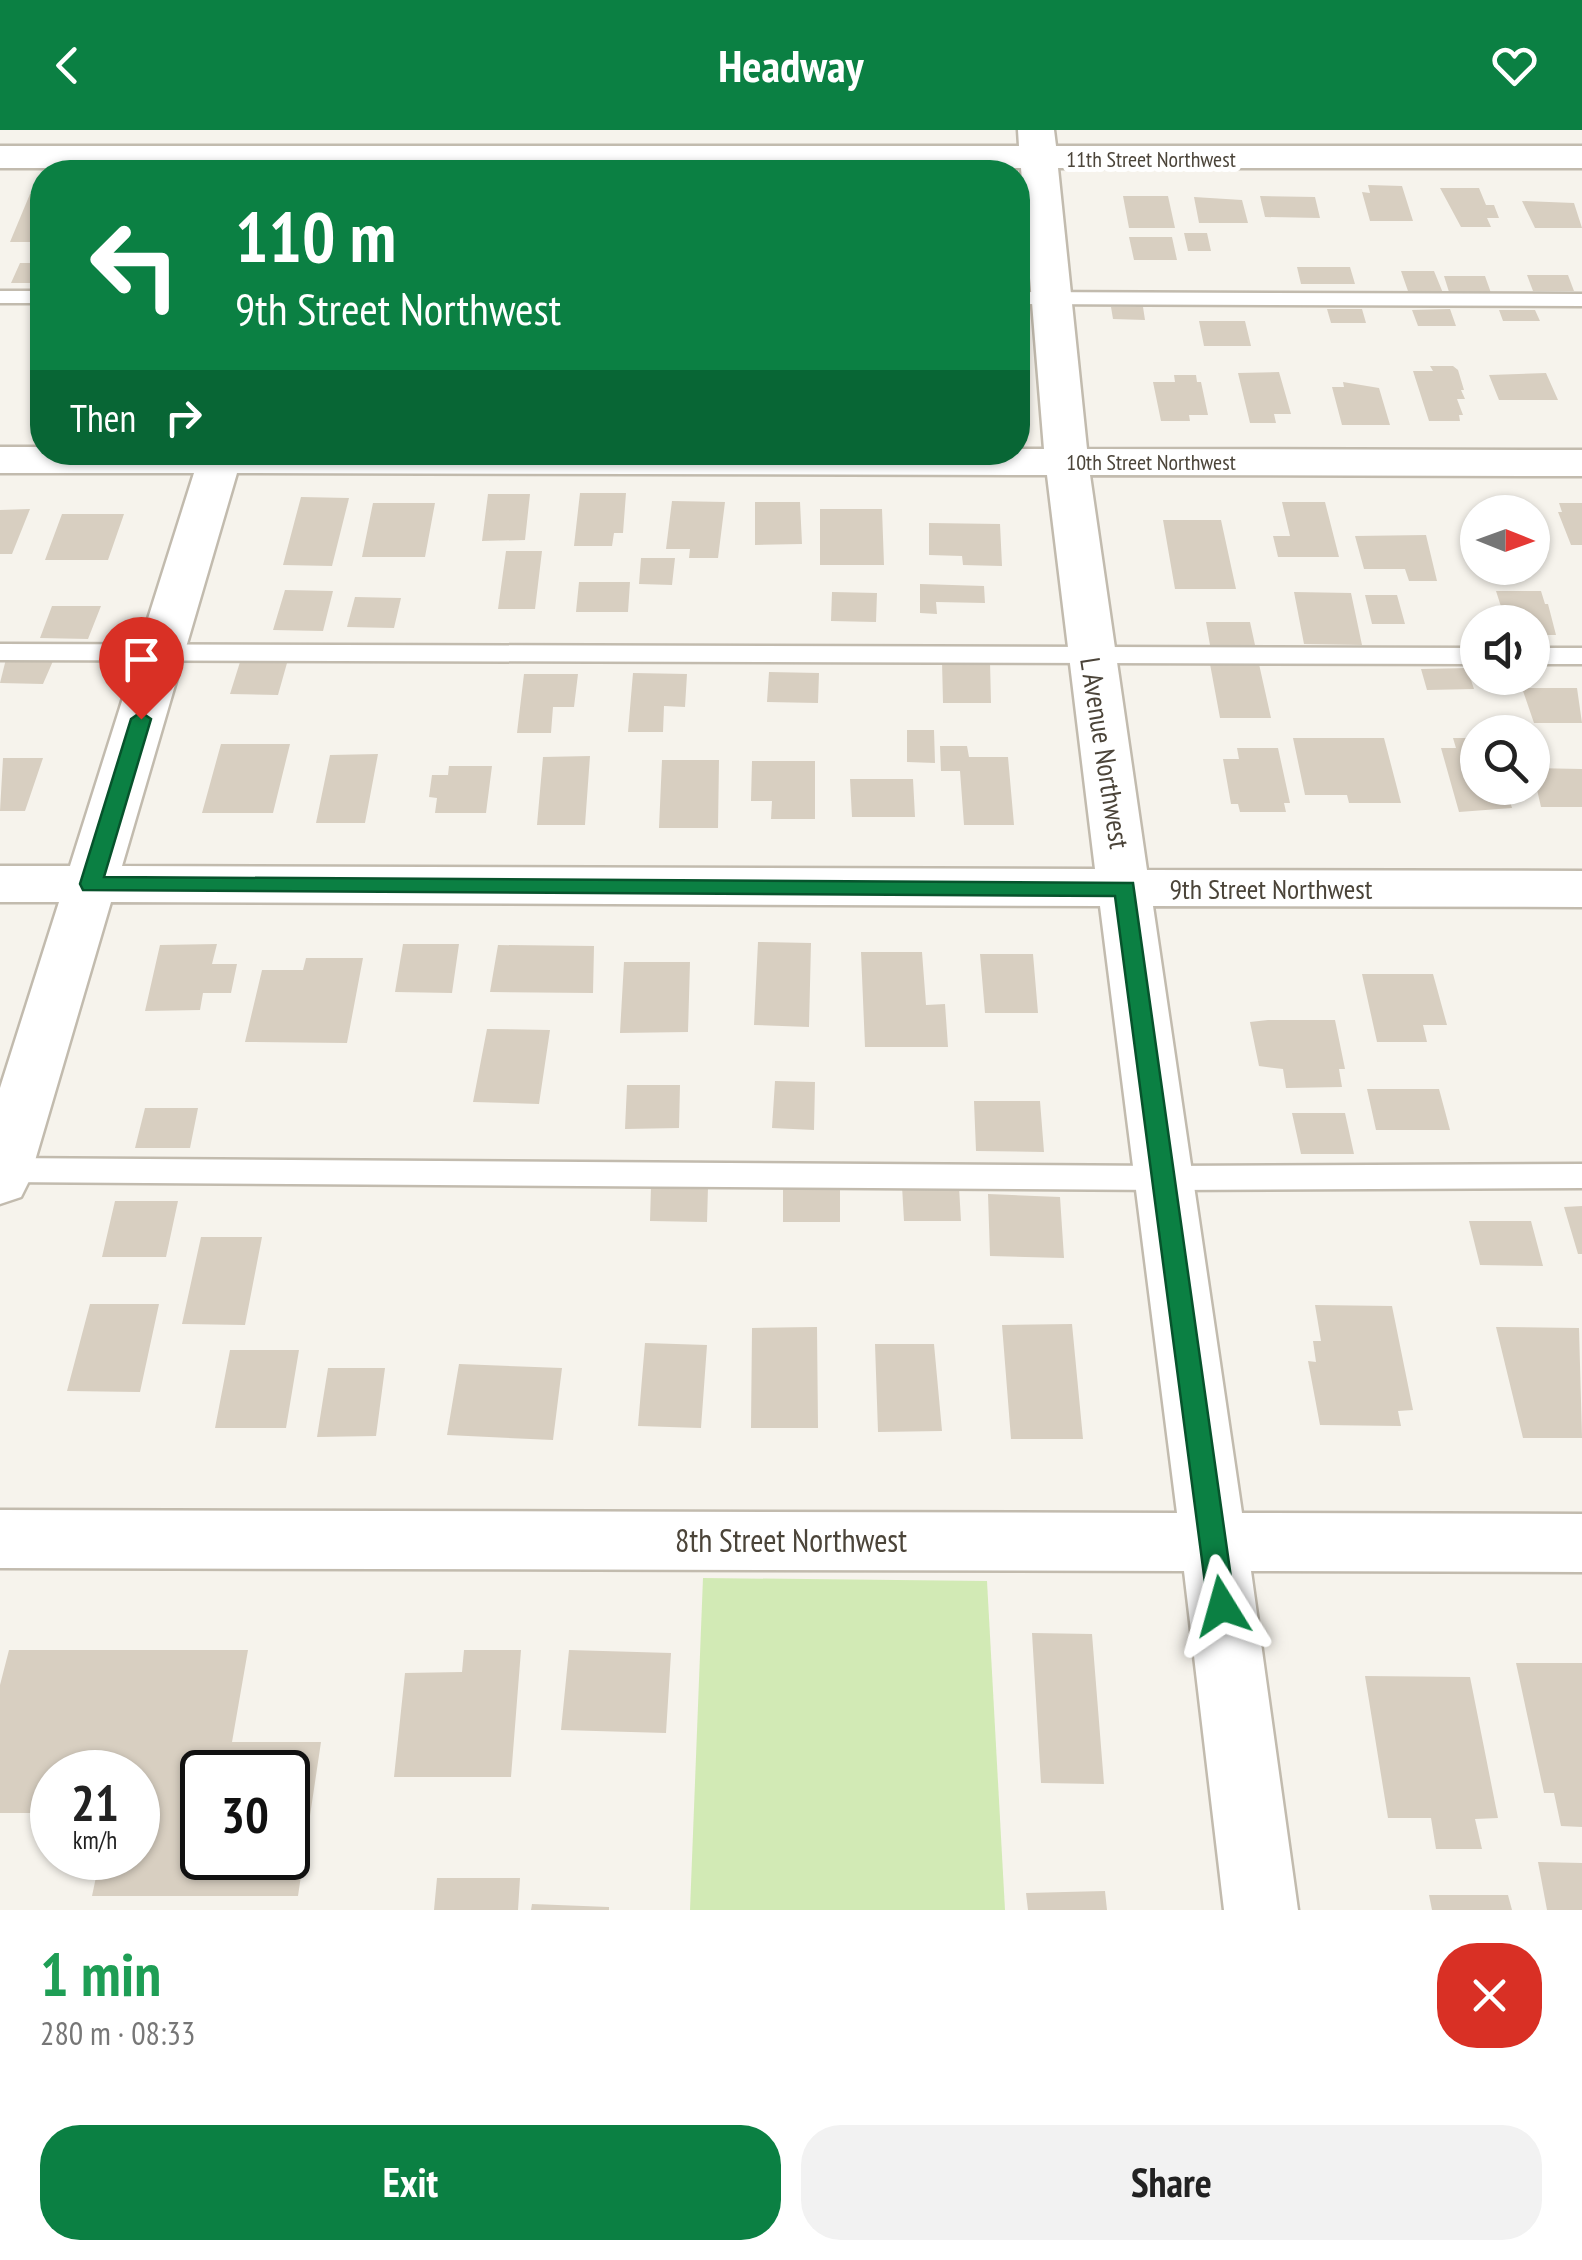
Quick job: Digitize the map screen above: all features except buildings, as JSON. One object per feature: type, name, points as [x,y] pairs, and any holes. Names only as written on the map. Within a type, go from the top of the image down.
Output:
[{"type":"street","name":"11th Street Northwest","points":[[0,157],[171,143],[273,160]]},
{"type":"street","name":"11th Street Northwest","points":[[508,160],[1038,144],[1582,157]]},
{"type":"street","name":"L Avenue Northwest","points":[[1038,144],[1035,298],[1066,462],[1166,1178],[1261,1910]]},
{"type":"street","name":"10th Street Northwest","points":[[0,460],[30,459]]},
{"type":"street","name":"10th Street Northwest","points":[[1030,462],[1582,463]]},
{"type":"street","points":[[1,1174],[218,465]]},
{"type":"street","name":"9th Street Northwest","points":[[0,884],[1582,889]]},
{"type":"street","name":"8th Street Northwest","points":[[0,1539],[1582,1543]]},
{"type":"lane","points":[[0,296],[30,296]]},
{"type":"lane","points":[[1035,298],[1582,300]]},
{"type":"lane","points":[[0,652],[1460,656]]},
{"type":"lane","points":[[1550,656],[1582,656]]},
{"type":"lane","points":[[1,1174],[1582,1176]]},
{"type":"green space","points":[[703,1578],[987,1581],[1005,1910],[690,1910]]},
{"type":"route","points":[[141,719],[91,884],[1125,888],[1222,1606]]}]
